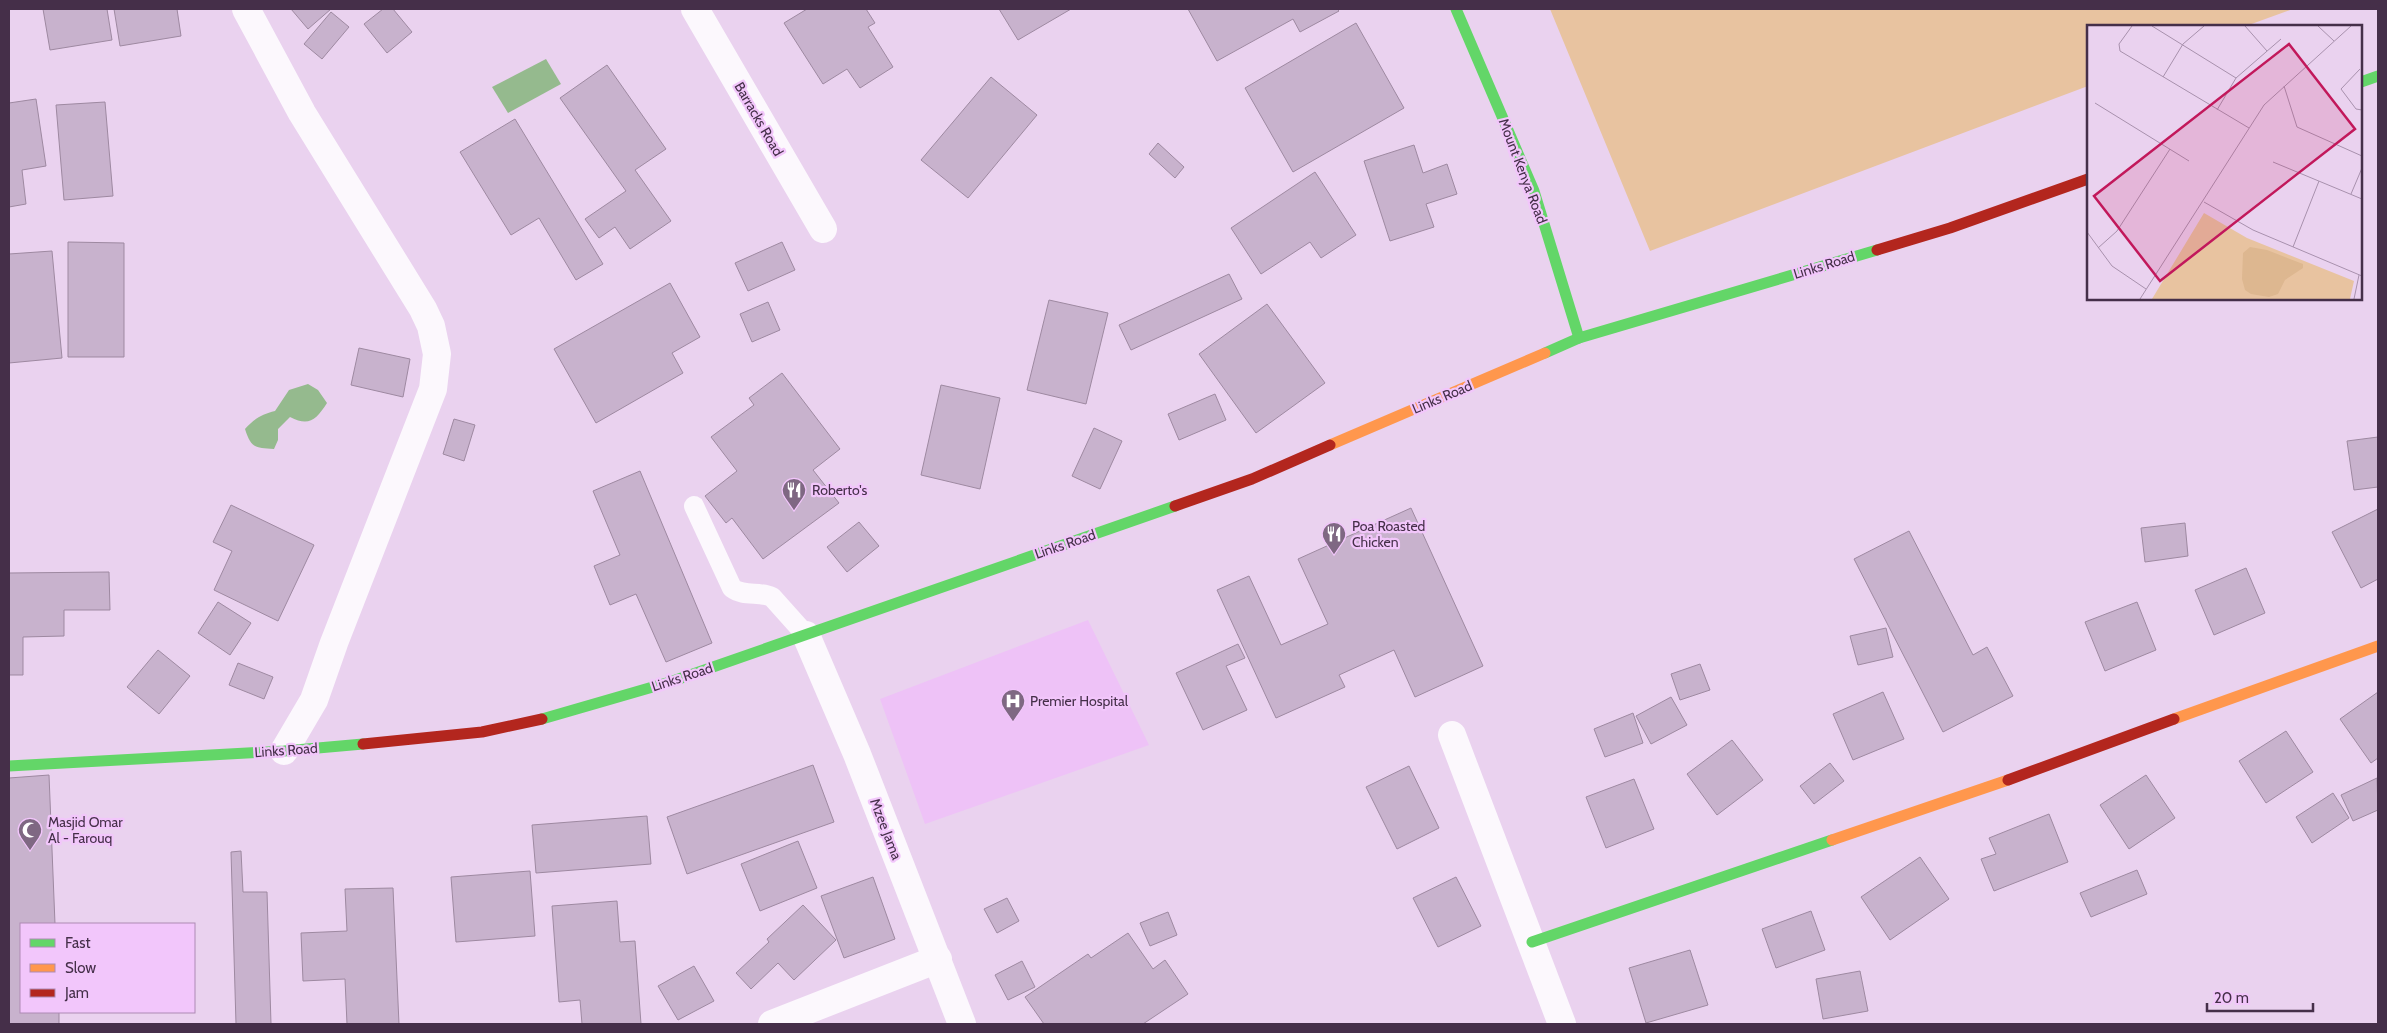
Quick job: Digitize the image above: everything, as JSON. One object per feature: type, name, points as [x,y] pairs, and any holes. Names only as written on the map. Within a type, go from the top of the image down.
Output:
[{"type":"main road","name":"Mount Kenya Road","points":[[1456,9],[1534,191],[1578,338]]},
{"type":"main road","points":[[2362,82],[2378,76]]},
{"type":"main road","name":"Links Road","points":[[9,766],[284,751],[482,732],[550,717],[670,682],[1252,479],[1578,338],[1950,228],[2087,179]]},
{"type":"main road","points":[[1532,942],[2040,769],[2181,718],[2321,664],[2378,646]]},
{"type":"street","points":[[246,9],[302,113],[423,309],[431,326],[437,354],[434,389],[417,436],[334,643],[314,700],[284,751]]},
{"type":"street","name":"Barracks Road","points":[[696,9],[823,229]]},
{"type":"street","name":"Mzee Jama","points":[[806,635],[857,754],[962,1024]]},
{"type":"street","points":[[1452,735],[1562,1024]]},
{"type":"street","points":[[772,1024],[938,959]]},
{"type":"lane","points":[[694,506],[732,588],[741,593],[772,596],[806,635]]},
{"type":"shaded area","points":[[1550,9],[2293,9],[2249,25],[2087,25],[2087,86],[1650,251]]},
{"type":"shaded area","points":[[546,59],[561,84],[508,113],[492,87]]},
{"type":"shaded area","points":[[308,384],[318,390],[327,403],[319,414],[312,420],[307,421],[290,417],[278,429],[278,440],[274,449],[255,446],[249,440],[245,429],[258,417],[275,411],[289,390]]},
{"type":"shaded area","name":"Premier Hospital","points":[[1088,620],[1149,745],[925,824],[880,699]]},
{"type":"building","points":[[43,9],[107,9],[112,40],[50,50]]},
{"type":"building","points":[[114,9],[177,9],[181,36],[120,46]]},
{"type":"building","points":[[291,9],[331,9],[308,29]]},
{"type":"building","points":[[383,9],[393,9],[412,32],[387,53],[364,24]]},
{"type":"building","points":[[807,9],[866,9],[875,23],[868,27],[893,67],[860,88],[847,69],[823,84],[784,23]]},
{"type":"building","points":[[999,9],[1071,9],[1018,40]]},
{"type":"building","points":[[1188,9],[1337,9],[1339,11],[1300,32],[1293,19],[1217,61]]},
{"type":"building","points":[[331,12],[349,27],[322,59],[304,44]]},
{"type":"building","points":[[1356,23],[1404,108],[1293,172],[1245,88]]},
{"type":"building","points":[[607,65],[666,149],[635,170],[671,221],[630,249],[615,227],[599,238],[585,219],[626,191],[560,98]]},
{"type":"building","points":[[991,77],[1037,115],[968,198],[921,160]]},
{"type":"building","points":[[36,99],[46,166],[22,170],[26,204],[9,207],[9,103]]},
{"type":"building","points":[[105,102],[113,196],[64,200],[56,105]]},
{"type":"building","points":[[515,119],[603,264],[576,280],[539,218],[511,235],[460,152]]},
{"type":"building","points":[[1158,143],[1184,167],[1175,178],[1149,154]]},
{"type":"building","points":[[1414,145],[1423,173],[1447,164],[1457,194],[1426,204],[1434,227],[1390,241],[1364,161]]},
{"type":"building","points":[[1315,172],[1356,235],[1321,258],[1310,242],[1261,274],[1231,228]]},
{"type":"building","points":[[68,242],[124,243],[124,357],[68,357]]},
{"type":"building","points":[[782,242],[795,270],[748,291],[735,263]]},
{"type":"building","points":[[52,251],[62,358],[9,363],[9,254]]},
{"type":"building","points":[[1229,274],[1242,299],[1131,350],[1119,325]]},
{"type":"building","points":[[670,283],[700,337],[672,353],[683,373],[596,423],[554,349]]},
{"type":"building","points":[[1049,300],[1108,313],[1086,404],[1027,390]]},
{"type":"building","points":[[768,302],[780,330],[752,342],[740,314]]},
{"type":"building","points":[[1267,304],[1325,383],[1256,433],[1199,354]]},
{"type":"building","points":[[359,348],[410,359],[403,397],[351,385]]},
{"type":"building","points":[[782,373],[840,449],[813,470],[839,503],[763,559],[732,518],[726,523],[705,496],[737,471],[711,437],[754,405],[749,398]]},
{"type":"building","points":[[941,385],[1000,398],[980,489],[921,475]]},
{"type":"building","points":[[1215,394],[1226,420],[1179,440],[1168,414]]},
{"type":"building","points":[[454,419],[475,425],[464,461],[443,454]]},
{"type":"building","points":[[1094,428],[1122,441],[1100,489],[1072,476]]},
{"type":"building","points":[[2378,437],[2378,487],[2354,490],[2347,441]]},
{"type":"building","points":[[640,471],[712,643],[666,662],[636,594],[610,605],[594,566],[620,555],[593,491]]},
{"type":"building","points":[[231,505],[314,545],[278,621],[214,590],[232,551],[213,542]]},
{"type":"building","points":[[1411,508],[1483,666],[1415,697],[1394,650],[1339,675],[1345,687],[1276,718],[1217,590],[1249,576],[1281,645],[1328,624],[1298,559]]},
{"type":"building","points":[[2378,509],[2378,579],[2361,588],[2332,532]]},
{"type":"building","points":[[859,522],[879,546],[847,572],[827,547]]},
{"type":"building","points":[[2185,523],[2188,556],[2145,562],[2141,528]]},
{"type":"building","points":[[1909,531],[1973,655],[1987,647],[2013,696],[1943,732],[1854,559]]},
{"type":"building","points":[[2246,568],[2265,613],[2214,635],[2195,590]]},
{"type":"building","points":[[109,572],[110,610],[64,610],[64,636],[23,637],[23,675],[9,675],[9,573]]},
{"type":"building","points":[[218,602],[251,623],[230,655],[198,633]]},
{"type":"building","points":[[2137,602],[2156,650],[2105,671],[2085,622]]},
{"type":"building","points":[[1886,628],[1893,657],[1858,665],[1850,636]]},
{"type":"building","points":[[1238,644],[1245,658],[1226,666],[1247,710],[1203,730],[1176,673]]},
{"type":"building","points":[[158,650],[190,676],[159,714],[127,687]]},
{"type":"building","points":[[238,663],[273,677],[264,699],[229,685]]},
{"type":"building","points":[[1700,664],[1710,690],[1680,700],[1671,674]]},
{"type":"building","points":[[1883,692],[1904,739],[1853,760],[1833,714]]},
{"type":"building","points":[[2378,692],[2378,758],[2371,763],[2340,719]]},
{"type":"building","points":[[1671,697],[1687,725],[1651,744],[1636,716]]},
{"type":"building","points":[[1633,713],[1643,743],[1605,757],[1594,729]]},
{"type":"building","points":[[2286,731],[2313,772],[2266,803],[2239,761]]},
{"type":"building","points":[[1732,740],[1763,780],[1717,815],[1687,774]]},
{"type":"building","points":[[1830,763],[1844,781],[1814,804],[1800,786]]},
{"type":"building","points":[[813,765],[834,822],[687,874],[667,817]]},
{"type":"building","points":[[1409,766],[1439,828],[1397,849],[1366,787]]},
{"type":"building","name":"Masjid Omar Al - Farouq","points":[[49,775],[55,923],[20,923],[20,1013],[59,1013],[59,1024],[9,1024],[9,778]]},
{"type":"building","points":[[2146,775],[2175,818],[2129,849],[2100,805]]},
{"type":"building","points":[[2377,778],[2378,810],[2353,821],[2341,795]]},
{"type":"building","points":[[1634,779],[1654,829],[1606,848],[1586,797]]},
{"type":"building","points":[[2333,793],[2349,818],[2312,843],[2296,817]]},
{"type":"building","points":[[2049,814],[2068,862],[1994,891],[1981,859],[1996,854],[1989,838]]},
{"type":"building","points":[[647,816],[651,864],[536,873],[532,825]]},
{"type":"building","points":[[798,841],[817,888],[760,911],[741,864]]},
{"type":"building","points":[[241,851],[243,892],[267,892],[271,1024],[236,1024],[231,852]]},
{"type":"building","points":[[1920,857],[1949,899],[1890,940],[1861,897]]},
{"type":"building","points":[[2137,870],[2147,894],[2091,917],[2080,893]]},
{"type":"building","points":[[530,871],[535,936],[456,942],[451,877]]},
{"type":"building","points":[[873,877],[895,939],[844,958],[821,896]]},
{"type":"building","points":[[1456,877],[1481,926],[1438,947],[1413,898]]},
{"type":"building","points":[[393,888],[399,1024],[347,1024],[345,979],[303,981],[301,933],[347,931],[345,889]]},
{"type":"building","points":[[1007,898],[1019,921],[997,933],[984,909]]},
{"type":"building","points":[[617,901],[620,942],[635,941],[641,1024],[582,1024],[580,1000],[559,1002],[552,906]]},
{"type":"building","points":[[803,905],[836,940],[794,980],[778,963],[751,989],[736,973],[769,942],[767,939]]},
{"type":"building","points":[[1811,911],[1825,950],[1776,968],[1762,929]]},
{"type":"building","points":[[1168,912],[1177,935],[1150,946],[1140,923]]},
{"type":"building","points":[[1128,933],[1153,969],[1165,960],[1188,994],[1143,1024],[1044,1024],[1025,997],[1088,954],[1091,958]]},
{"type":"building","points":[[1690,950],[1708,1005],[1646,1023],[1629,968]]},
{"type":"building","points":[[1022,961],[1035,987],[1008,1000],[995,975]]},
{"type":"building","points":[[694,966],[714,1001],[678,1020],[658,986]]},
{"type":"building","points":[[1860,971],[1868,1011],[1823,1019],[1816,979]]},
{"type":"traffic: fast","points":[[1456,9],[1534,191],[1579,338]]},
{"type":"traffic: fast","points":[[2362,82],[2378,76]]},
{"type":"traffic: fast","points":[[1545,353],[1579,338],[1877,250]]},
{"type":"traffic: fast","points":[[542,719],[670,682],[1175,506]]},
{"type":"traffic: fast","points":[[9,766],[284,751],[363,744]]},
{"type":"traffic: fast","points":[[1532,942],[1832,840]]},
{"type":"traffic: slow","points":[[1330,445],[1545,353]]},
{"type":"traffic: slow","points":[[2174,719],[2378,646]]},
{"type":"traffic: slow","points":[[1832,840],[2008,780]]},
{"type":"traffic: jam","points":[[1877,250],[1950,228],[2087,179]]},
{"type":"traffic: jam","points":[[1175,506],[1252,479],[1330,445]]},
{"type":"traffic: jam","points":[[363,744],[482,732],[542,719]]},
{"type":"traffic: jam","points":[[2008,780],[2174,719]]},
{"type":"place","name":"Roberto's","points":[[794,511]]},
{"type":"place","name":"Poa Roasted Chicken","points":[[1334,555]]},
{"type":"place","name":"Premier Hospital","points":[[1013,722]]},
{"type":"place","name":"Masjid Omar Al - Farouq","points":[[30,851]]}]
